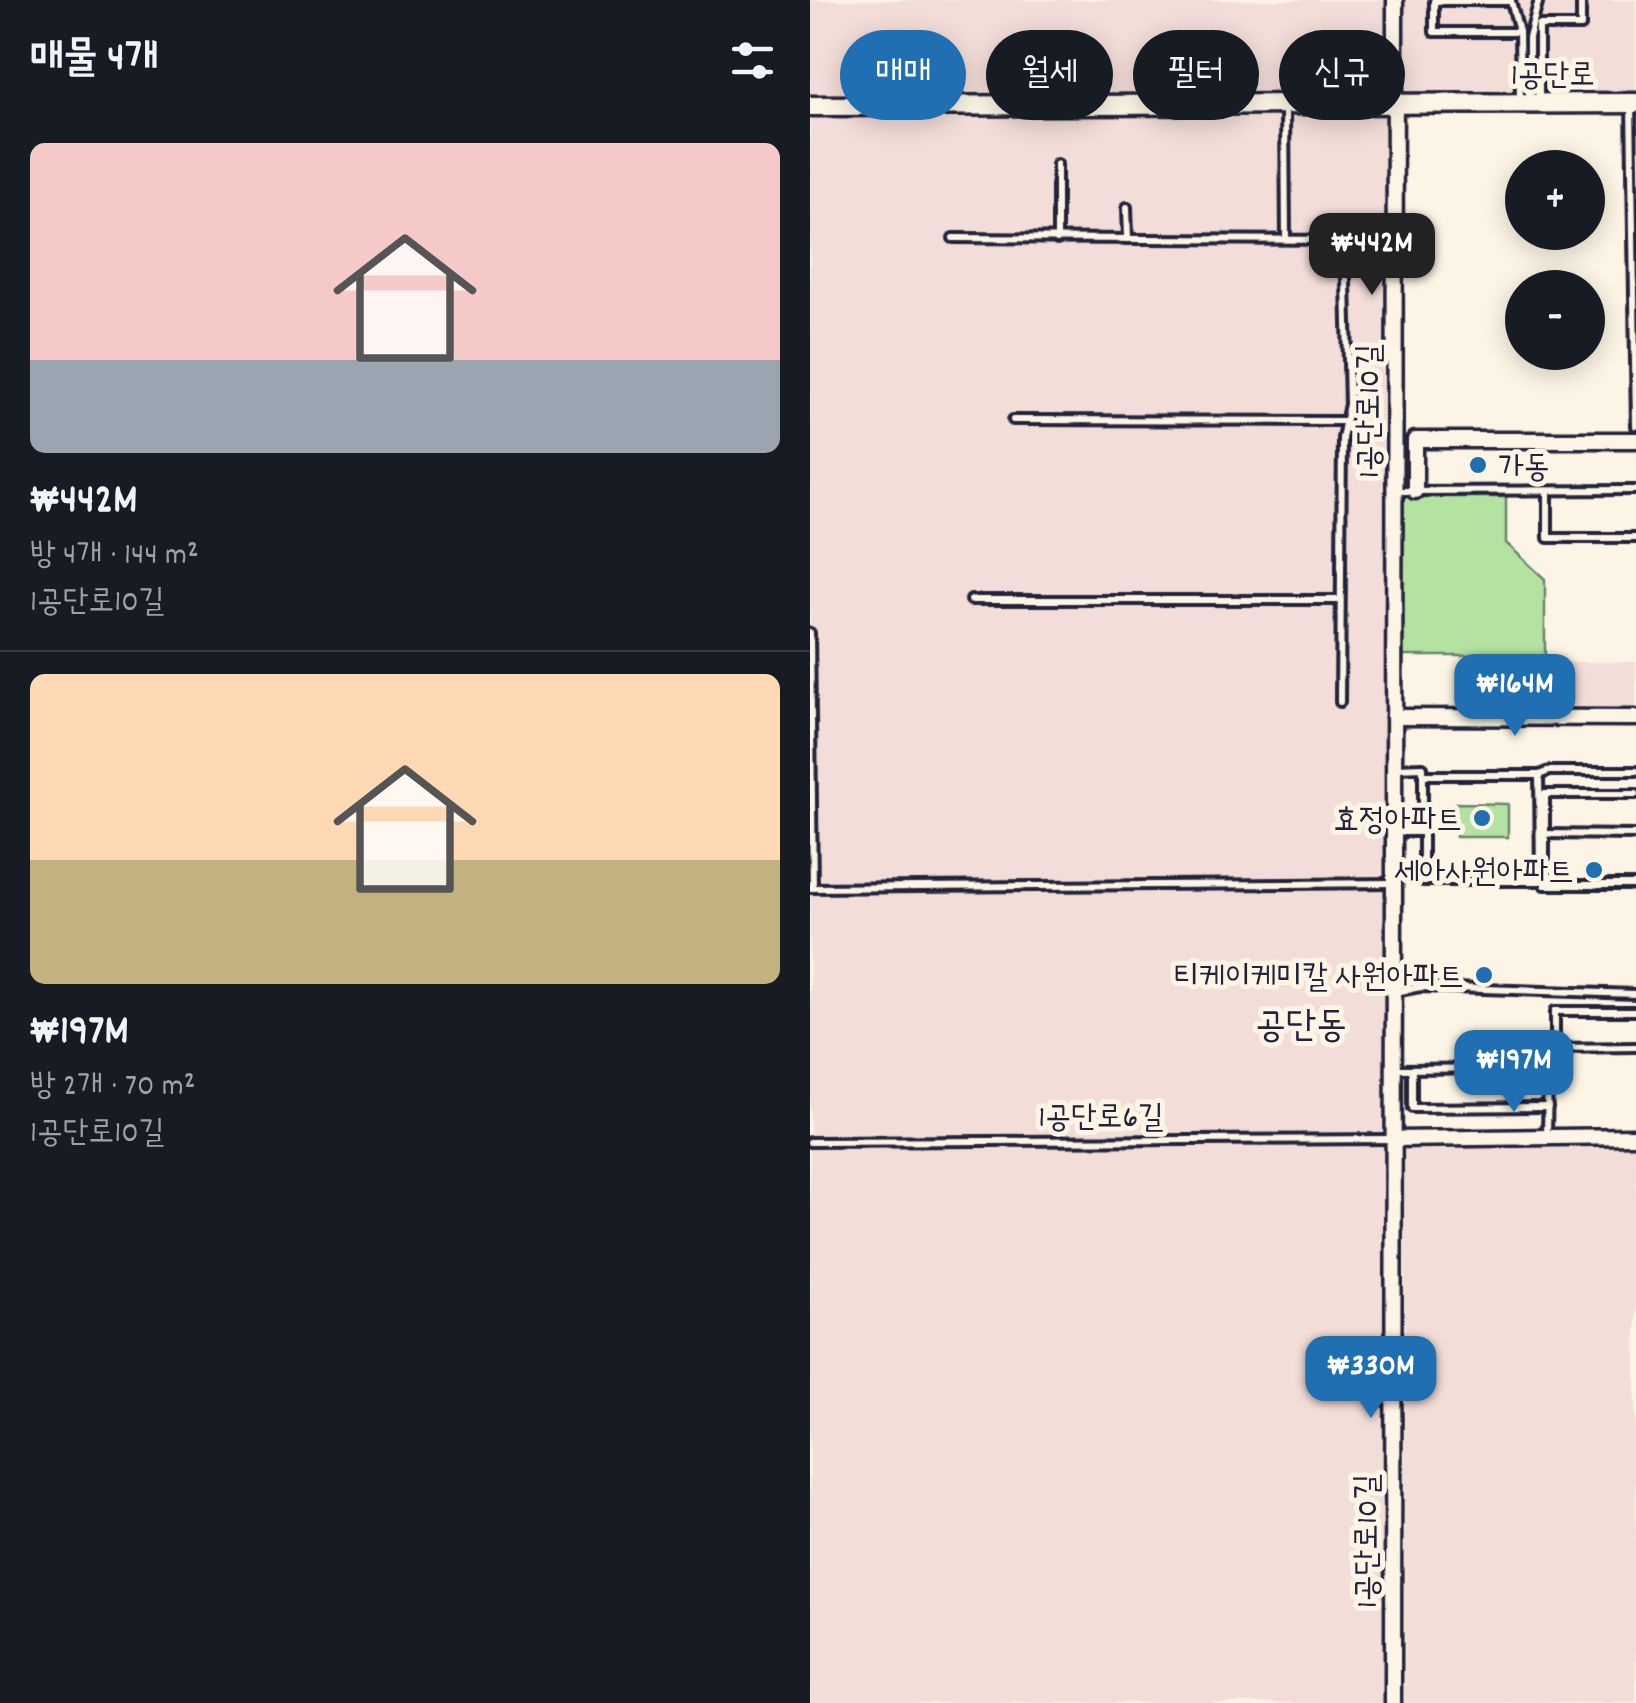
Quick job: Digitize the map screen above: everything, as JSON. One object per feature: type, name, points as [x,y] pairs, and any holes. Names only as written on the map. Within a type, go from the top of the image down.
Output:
[{"type":"street","name":"1공단로10길","points":[[1395,0],[1395,30]]},
{"type":"street","name":"1공단로","points":[[1405,104],[1634,102]]},
{"type":"street","name":"1공단로","points":[[810,106],[1279,104]]},
{"type":"street","name":"1공단로10길","points":[[1392,1703],[1394,120]]},
{"type":"street","points":[[1408,491],[1415,440],[1636,440]]},
{"type":"street","points":[[1394,717],[1636,718]]},
{"type":"street","points":[[1393,1138],[1636,1136]]},
{"type":"lane","points":[[1519,32],[1434,32],[1434,0],[1511,0],[1519,32],[1529,103]]},
{"type":"lane","points":[[1529,103],[1529,38],[1539,0]]},
{"type":"lane","points":[[1529,103],[1538,26],[1581,26],[1581,0]]},
{"type":"lane","points":[[1634,102],[1636,426]]},
{"type":"lane","points":[[1285,120],[1286,239]]},
{"type":"lane","points":[[1057,164],[1057,240]]},
{"type":"lane","points":[[1127,206],[1128,239]]},
{"type":"lane","points":[[952,238],[1342,239],[1347,244],[1348,404],[1344,421],[1339,600],[1340,702]]},
{"type":"lane","points":[[1013,420],[1344,421]]},
{"type":"lane","points":[[1548,490],[1548,538],[1636,538]]},
{"type":"lane","points":[[1408,491],[1636,490]]},
{"type":"lane","points":[[971,600],[1339,600]]},
{"type":"lane","points":[[810,633],[812,888],[1394,883]]},
{"type":"lane","points":[[1394,768],[1422,768],[1423,881],[1540,881],[1539,775]]},
{"type":"lane","points":[[1422,775],[1636,771]]},
{"type":"lane","points":[[1636,794],[1545,794],[1545,885],[1636,885]]},
{"type":"lane","points":[[1394,832],[1423,832]]},
{"type":"lane","points":[[1545,834],[1636,834]]},
{"type":"lane","points":[[1393,992],[1421,987],[1636,994]]},
{"type":"lane","points":[[1636,1011],[1555,1011],[1555,1048],[1636,1047]]},
{"type":"lane","points":[[1393,1069],[1548,1068],[1547,1137]]},
{"type":"lane","points":[[1412,1069],[1412,1108],[1548,1107]]},
{"type":"lane","name":"1공단로6길","points":[[810,1142],[1393,1138]]},
{"type":"shaded area","points":[[810,0],[1636,0],[1636,103],[1405,104],[1405,30],[1279,30],[1279,120],[1395,120],[1393,1703],[810,1703]]},
{"type":"shaded area","points":[[1553,662],[1636,662],[1636,709],[1538,709],[1539,669]]},
{"type":"shaded area","points":[[1405,1143],[1636,1143],[1636,1703],[1405,1703]]},
{"type":"green space","points":[[1401,497],[1506,497],[1506,543],[1545,579],[1545,656],[1401,656]]},
{"type":"green space","points":[[1456,803],[1508,804],[1508,837],[1456,837]]},
{"type":"place","name":"가동","points":[[1478,465]]},
{"type":"place","name":"효정아파트","points":[[1482,818]]},
{"type":"place","name":"세아사원아파트","points":[[1594,870]]},
{"type":"place","name":"티케이케미칼 사원아파트","points":[[1484,975]]},
{"type":"district","name":"공단동","points":[[1301,1023]]}]
